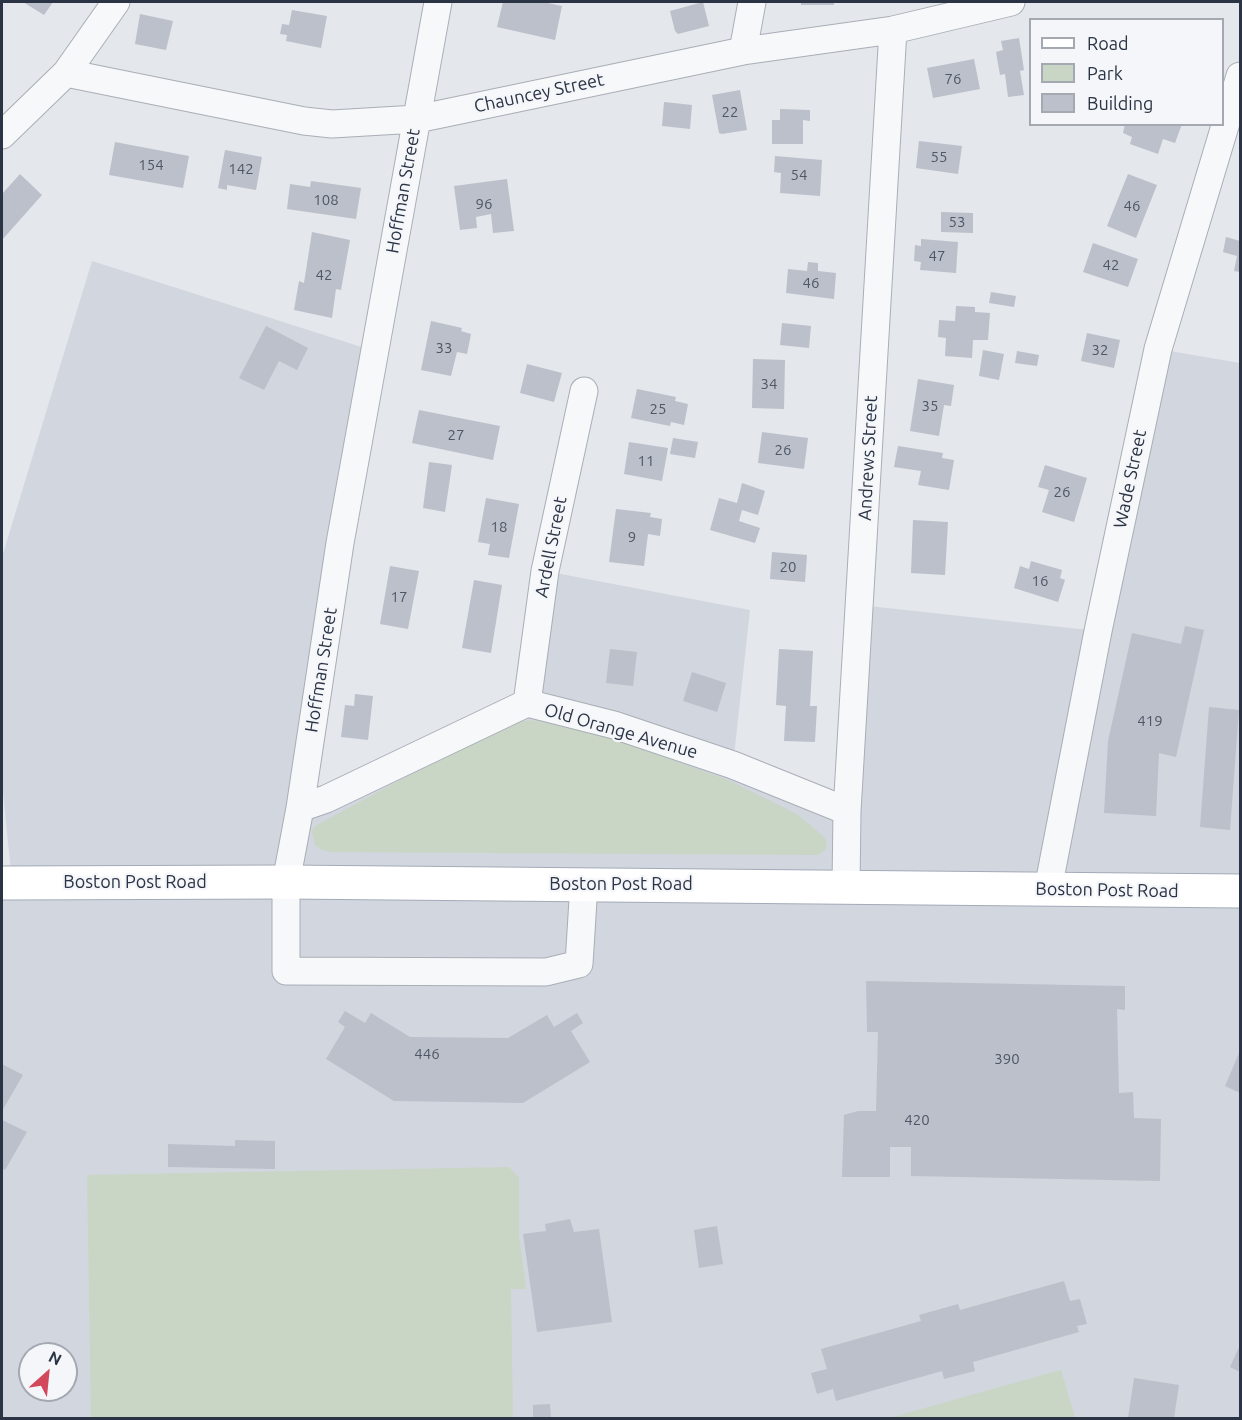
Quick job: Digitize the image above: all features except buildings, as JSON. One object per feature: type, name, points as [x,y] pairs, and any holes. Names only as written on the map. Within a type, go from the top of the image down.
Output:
[{"type":"main road","name":"Boston Post Road","points":[[2,883],[286,882],[1240,891]]},
{"type":"street","points":[[2,135],[66,73],[116,2]]},
{"type":"street","name":"Hoffman Street","points":[[438,2],[340,543],[300,808],[286,882],[286,971],[546,972],[579,964],[584,884]]},
{"type":"street","points":[[743,51],[752,2]]},
{"type":"street","name":"Chauncey Street","points":[[66,73],[304,121],[332,124],[417,119],[743,51],[893,30],[1011,2]]},
{"type":"street","name":"Andrews Street","points":[[846,887],[847,811],[893,30]]},
{"type":"street","name":"Wade Street","points":[[1048,889],[1098,632],[1158,349],[1240,76]]},
{"type":"street","name":"Ardell Street","points":[[527,704],[544,571],[584,391]]},
{"type":"street","name":"Old Orange Avenue","points":[[300,808],[326,799],[527,704],[614,724],[733,765],[847,811]]},
{"type":"shaded area","points":[[92,261],[374,351],[300,807],[527,704],[545,571],[750,610],[733,765],[847,811],[859,605],[1098,631],[1158,349],[1240,363],[1240,1418],[2,1418],[2,883],[12,882],[2,782],[2,557]]},
{"type":"green space","points":[[540,720],[601,735],[728,780],[797,814],[822,835],[826,840],[826,849],[818,855],[331,852],[315,845],[312,831],[315,826],[483,735],[524,721]]},
{"type":"green space","points":[[509,1167],[519,1178],[519,1235],[526,1289],[511,1289],[513,1418],[91,1418],[87,1175]]},
{"type":"green space","points":[[1061,1370],[1075,1418],[889,1418],[971,1395]]}]
